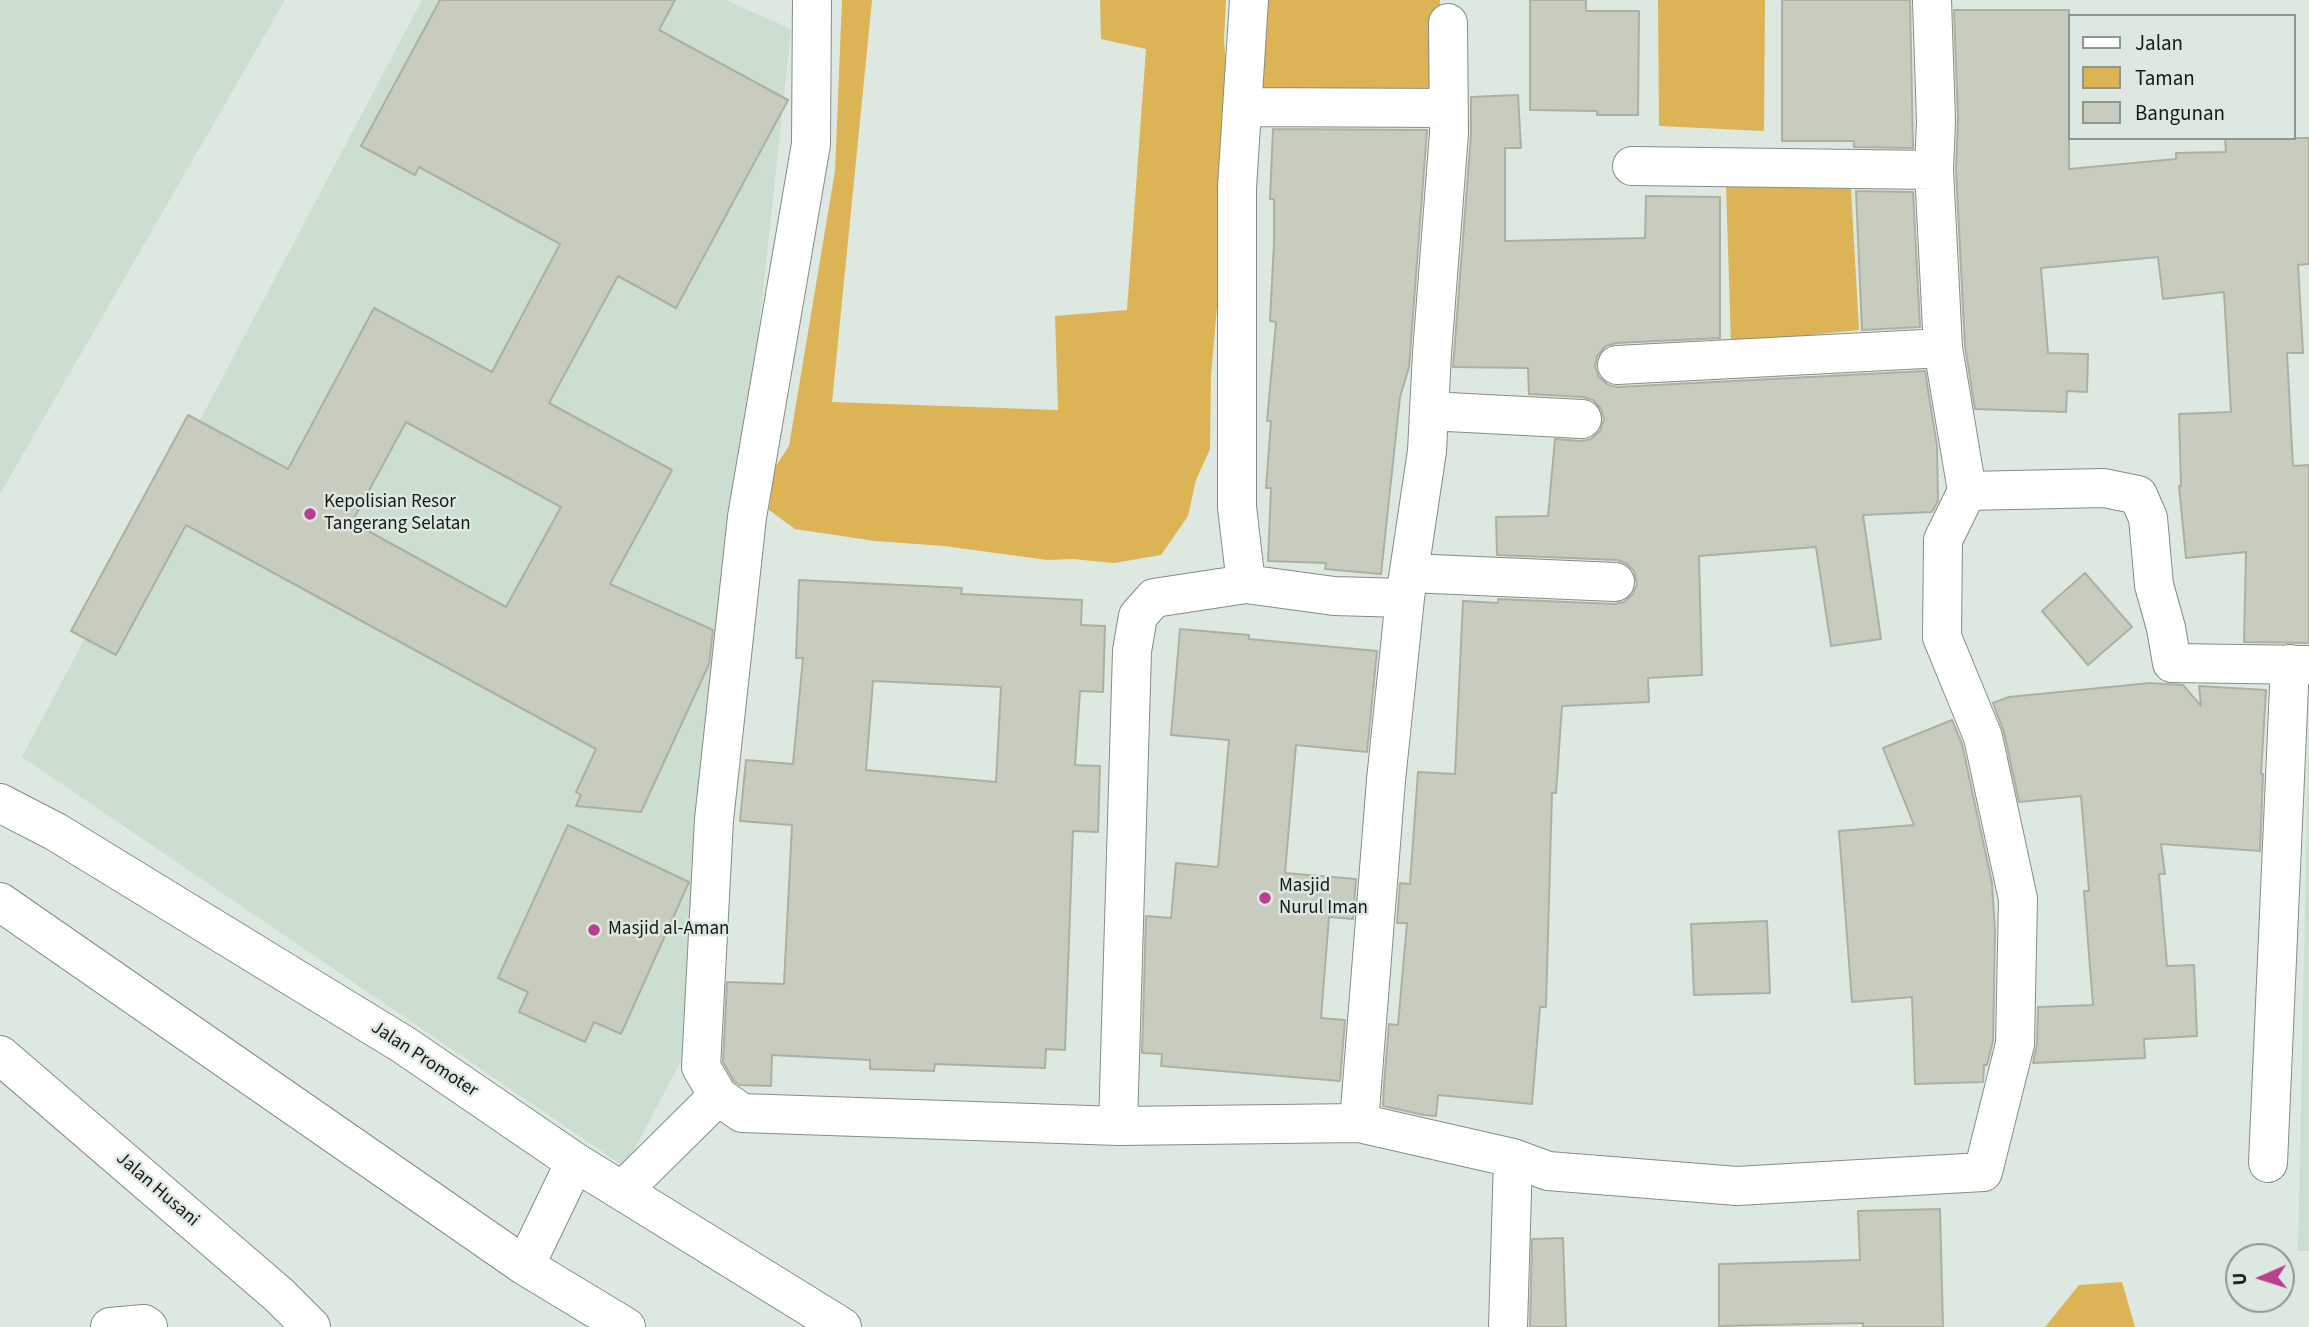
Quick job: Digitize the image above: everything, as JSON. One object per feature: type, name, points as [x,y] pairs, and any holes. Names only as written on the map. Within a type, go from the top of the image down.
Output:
[{"type":"street","points":[[812,0],[811,144],[747,517],[714,820],[701,1067],[718,1096],[742,1113],[1118,1126],[1359,1123],[1513,1158],[1549,1171],[1737,1186],[1983,1172],[2015,1044],[2018,898],[1983,737],[1942,637],[1943,540],[1967,491],[1943,348],[1934,170],[1936,121],[1932,0]]},
{"type":"street","points":[[1246,584],[1237,507],[1237,188],[1249,0]]},
{"type":"street","points":[[1359,1123],[1386,780],[1407,586],[1427,452],[1449,133],[1448,23]]},
{"type":"street","points":[[1242,107],[1449,108]]},
{"type":"street","points":[[1632,166],[1934,170]]},
{"type":"street","points":[[1617,365],[1943,348]]},
{"type":"street","points":[[1429,411],[1581,419]]},
{"type":"street","points":[[1967,491],[2104,488],[2138,495],[2148,518],[2154,585],[2172,663],[2300,665],[2268,1163]]},
{"type":"street","points":[[1118,1126],[1132,651],[1139,616],[1154,598],[1246,584],[1334,596],[1407,586],[1615,582]]},
{"type":"street","name":"Jalan Promoter","points":[[0,803],[56,832],[404,1045],[575,1162],[842,1327]]},
{"type":"street","points":[[0,902],[526,1266],[626,1327]]},
{"type":"street","name":"Jalan Husani","points":[[0,1055],[279,1295],[311,1327]]},
{"type":"street","points":[[622,1191],[718,1096]]},
{"type":"street","points":[[1508,1327],[1513,1158]]},
{"type":"street","points":[[526,1266],[575,1162]]},
{"type":"street","points":[[110,1327],[144,1324],[148,1327]]},
{"type":"shaded area","points":[[0,0],[285,0],[0,494]]},
{"type":"shaded area","points":[[422,0],[725,0],[791,29],[681,1061],[625,1167],[22,757]]},
{"type":"shaded area","points":[[2309,716],[2309,1251],[2298,1251]]},
{"type":"green space","points":[[842,0],[872,0],[832,402],[1058,410],[1055,316],[1127,310],[1146,49],[1101,39],[1100,0],[1226,0],[1224,39],[1228,99],[1222,251],[1211,375],[1210,449],[1196,480],[1188,516],[1161,555],[1114,563],[1073,559],[1047,560],[944,546],[875,541],[795,529],[769,510],[774,469],[789,446],[835,171]]},
{"type":"green space","points":[[1268,0],[1440,0],[1437,93],[1261,89]]},
{"type":"green space","points":[[1658,0],[1765,0],[1764,131],[1659,126]]},
{"type":"green space","points":[[1726,185],[1851,189],[1859,330],[1731,343]]},
{"type":"green space","points":[[2122,1282],[2135,1327],[2045,1327],[2079,1285]]},
{"type":"building","points":[[440,0],[675,0],[659,30],[788,100],[676,308],[618,276],[549,403],[672,470],[610,584],[713,630],[709,664],[641,812],[576,806],[581,795],[576,792],[596,749],[186,525],[116,655],[71,631],[188,415],[288,469],[374,308],[492,372],[560,244],[419,167],[415,175],[361,146]],"holes":[[[406,422],[561,507],[506,607],[352,522]]]},
{"type":"building","points":[[1530,0],[1586,0],[1586,11],[1639,11],[1638,115],[1530,110]]},
{"type":"building","points":[[1782,0],[1910,0],[1913,148],[1854,147],[1854,141],[1782,141]]},
{"type":"building","points":[[1954,10],[2069,10],[2069,169],[2176,159],[2176,153],[2226,152],[2225,140],[2309,138],[2309,264],[2298,265],[2303,353],[2287,353],[2293,466],[2309,465],[2309,643],[2244,642],[2246,552],[2186,558],[2179,486],[2179,414],[2231,412],[2224,292],[2163,299],[2158,257],[2041,268],[2048,353],[2088,354],[2087,392],[2067,391],[2066,412],[1975,409],[1965,346],[1956,170],[1958,120]]},
{"type":"building","points":[[1518,95],[1521,148],[1505,148],[1505,241],[1645,238],[1646,196],[1720,197],[1720,338],[1616,343],[1606,346],[1597,356],[1595,367],[1599,377],[1608,385],[1618,387],[1925,371],[1937,446],[1938,501],[1932,512],[1863,515],[1881,639],[1831,646],[1816,547],[1699,556],[1702,675],[1648,678],[1649,702],[1562,706],[1556,793],[1552,793],[1546,1007],[1540,1007],[1532,1104],[1438,1095],[1436,1116],[1424,1115],[1383,1106],[1384,1085],[1389,1024],[1398,1025],[1407,923],[1397,923],[1400,883],[1410,884],[1418,772],[1455,774],[1463,601],[1498,603],[1498,599],[1615,604],[1624,602],[1633,594],[1637,584],[1634,571],[1626,563],[1617,560],[1497,555],[1496,517],[1548,516],[1555,439],[1591,439],[1600,431],[1604,419],[1601,409],[1593,400],[1529,394],[1528,368],[1453,367],[1471,135],[1471,97]]},
{"type":"building","points":[[1273,129],[1427,130],[1409,367],[1400,397],[1381,574],[1325,569],[1326,563],[1268,561],[1271,488],[1266,488],[1271,421],[1267,421],[1276,322],[1270,321],[1274,243],[1274,199],[1270,199]]},
{"type":"building","points":[[1856,191],[1913,192],[1920,327],[1862,330]]},
{"type":"building","points":[[2085,573],[2132,627],[2088,665],[2042,611]]},
{"type":"building","points":[[799,580],[962,588],[961,594],[1082,600],[1081,625],[1105,626],[1103,692],[1080,691],[1075,765],[1100,766],[1098,832],[1073,831],[1065,1050],[1046,1049],[1045,1068],[935,1064],[934,1071],[870,1069],[870,1060],[772,1055],[771,1086],[740,1085],[734,1081],[723,1062],[727,982],[784,984],[792,825],[740,821],[746,760],[793,764],[803,658],[796,658]],"holes":[[[873,681],[1001,687],[996,782],[866,770]]]},
{"type":"building","points":[[1180,629],[1249,635],[1249,639],[1377,651],[1367,752],[1296,745],[1285,873],[1356,879],[1353,919],[1329,917],[1321,1018],[1345,1020],[1340,1081],[1161,1066],[1162,1054],[1142,1053],[1146,916],[1171,918],[1176,863],[1218,867],[1229,740],[1171,735]]},
{"type":"building","points":[[2150,683],[2183,685],[2201,706],[2199,686],[2266,690],[2260,851],[2161,844],[2165,874],[2159,874],[2167,966],[2194,965],[2197,1036],[2144,1039],[2145,1058],[2033,1063],[2037,1044],[2038,1007],[2093,1005],[2084,891],[2089,891],[2081,796],[2019,802],[2004,732],[1993,703],[2009,697]]},
{"type":"building","points":[[1952,720],[1962,744],[1992,883],[1995,931],[1993,1041],[1987,1065],[1984,1065],[1983,1082],[1915,1084],[1912,997],[1852,1002],[1839,831],[1914,825],[1883,748]]},
{"type":"building","name":"Masjid al-Aman","points":[[568,825],[689,882],[621,1034],[594,1022],[585,1042],[519,1012],[528,992],[498,978]]},
{"type":"building","points":[[1767,921],[1770,993],[1694,995],[1691,924]]},
{"type":"building","points":[[1940,1209],[1943,1327],[1863,1327],[1863,1323],[1719,1326],[1719,1264],[1860,1260],[1858,1211]]},
{"type":"building","points":[[1563,1238],[1566,1327],[1530,1327],[1532,1239]]},
{"type":"place","name":"Kepolisian Resor Tangerang Selatan","points":[[310,514]]},
{"type":"place","name":"Masjid Nurul Iman","points":[[1265,898]]},
{"type":"place","name":"Masjid al-Aman","points":[[594,930]]}]
